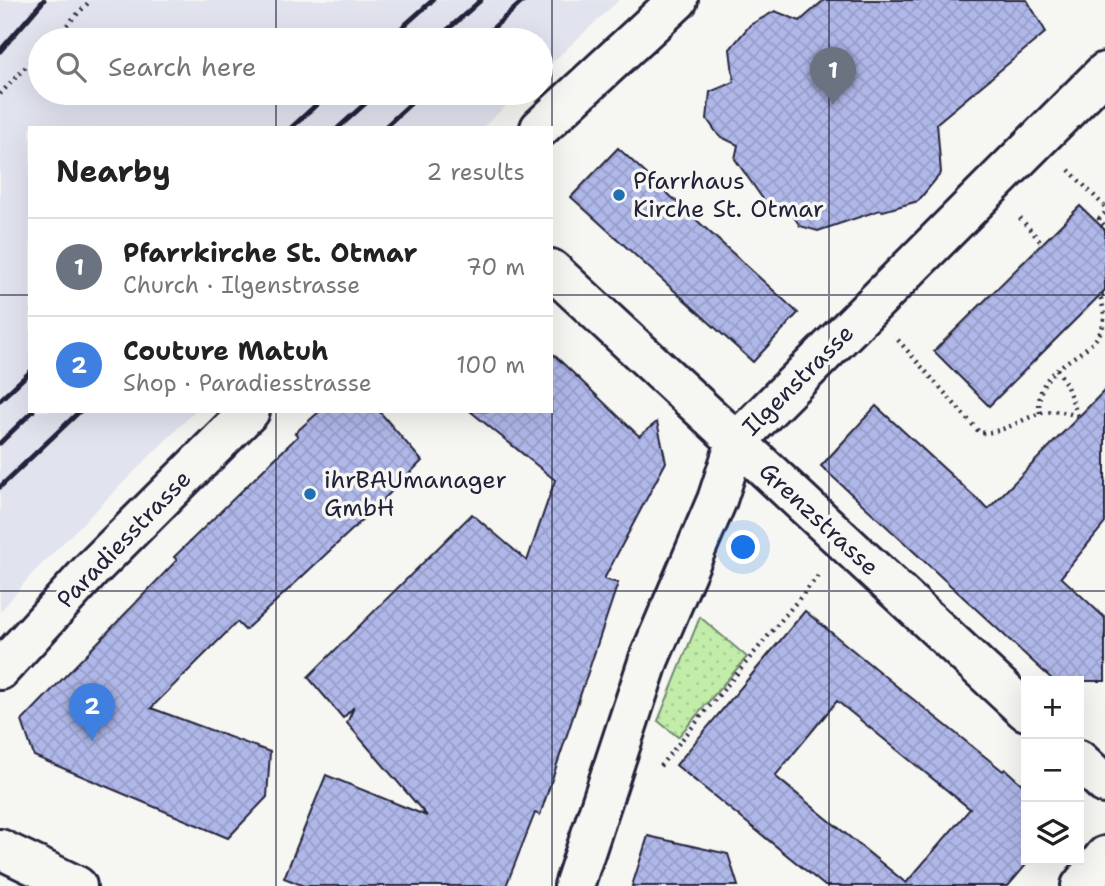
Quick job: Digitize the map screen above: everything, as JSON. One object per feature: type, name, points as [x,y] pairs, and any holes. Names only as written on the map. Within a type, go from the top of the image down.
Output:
[{"type":"street","points":[[542,126],[678,0]]},
{"type":"street","name":"Ilgenstrasse","points":[[574,886],[649,659],[717,500],[736,442],[1105,72]]},
{"type":"street","name":"Grenzstrasse","points":[[553,271],[1021,706]]},
{"type":"street","name":"Paradiesstrasse","points":[[0,670],[92,569],[248,413]]},
{"type":"street","points":[[1084,765],[1105,785]]},
{"type":"street","points":[[0,849],[77,886]]},
{"type":"street","points":[[1081,886],[1105,856]]},
{"type":"path","points":[[64,28],[91,0]]},
{"type":"path","points":[[0,94],[28,65]]},
{"type":"path","points":[[1069,170],[1105,207]]},
{"type":"path","points":[[1105,213],[1098,219],[1105,226]]},
{"type":"path","points":[[1020,218],[1042,243]]},
{"type":"path","points":[[1040,414],[1038,402],[1042,386],[1051,374],[1084,351],[1097,338],[1104,320],[1100,295],[1105,294]]},
{"type":"path","points":[[898,340],[980,433],[993,433],[1033,415],[1055,410],[1078,417],[1066,384],[1057,369]]},
{"type":"path","points":[[655,772],[821,573]]},
{"type":"shaded area","points":[[0,0],[619,0],[553,62],[553,28],[28,28],[28,105],[507,105],[484,126],[28,126],[28,413],[193,413],[32,574],[0,612]]},
{"type":"green space","points":[[700,617],[747,657],[678,737],[658,721]]},
{"type":"building","points":[[824,0],[1027,0],[1046,32],[937,123],[941,173],[918,201],[880,210],[818,231],[800,226],[788,208],[770,209],[735,159],[738,145],[719,136],[707,119],[710,92],[734,82],[730,49],[750,25],[775,11],[800,21]]},
{"type":"building","points":[[618,148],[798,313],[753,362],[571,197]]},
{"type":"building","points":[[1080,206],[1105,230],[1105,290],[989,406],[934,351]]},
{"type":"building","points":[[553,354],[639,436],[657,422],[666,462],[604,579],[618,583],[540,815],[535,813],[506,886],[304,886],[284,878],[326,775],[427,816],[347,723],[354,707],[343,718],[308,677],[472,514],[527,561],[555,480],[472,413],[553,413]]},
{"type":"building","points":[[1105,390],[1105,523],[1061,577],[1105,618],[1105,681],[1084,681],[1084,676],[1049,676],[821,466],[876,406],[988,509]]},
{"type":"building","points":[[318,413],[381,413],[422,461],[245,630],[237,622],[151,708],[270,752],[267,797],[228,838],[34,756],[22,721],[177,560],[174,557],[298,436],[295,433]]},
{"type":"building","points":[[805,611],[1021,783],[1021,865],[1026,865],[1008,886],[825,886],[676,765]],"holes":[[[837,701],[970,809],[906,883],[775,776]]]},
{"type":"building","points":[[648,836],[728,854],[738,886],[632,886]]},
{"type":"railway","points":[[0,51],[44,0]]},
{"type":"railway","points":[[402,28],[433,0]]},
{"type":"railway","points":[[450,28],[481,0]]},
{"type":"railway","points":[[493,28],[524,0]]},
{"type":"railway","points":[[293,126],[316,105]]},
{"type":"railway","points":[[340,126],[364,105]]},
{"type":"railway","points":[[386,126],[409,105]]},
{"type":"railway","points":[[0,400],[28,374]]},
{"type":"railway","points":[[0,443],[31,413]]},
{"type":"railway","points":[[0,487],[78,413]]},
{"type":"place","name":"Pfarrkirche St. Otmar","points":[[833,105]]},
{"type":"place","name":"Pfarrhaus Kirche St. Otmar","points":[[619,195]]},
{"type":"place","name":"ihrBAUmanager GmbH","points":[[310,494]]},
{"type":"place","name":"Couture Matuh","points":[[92,741]]}]
